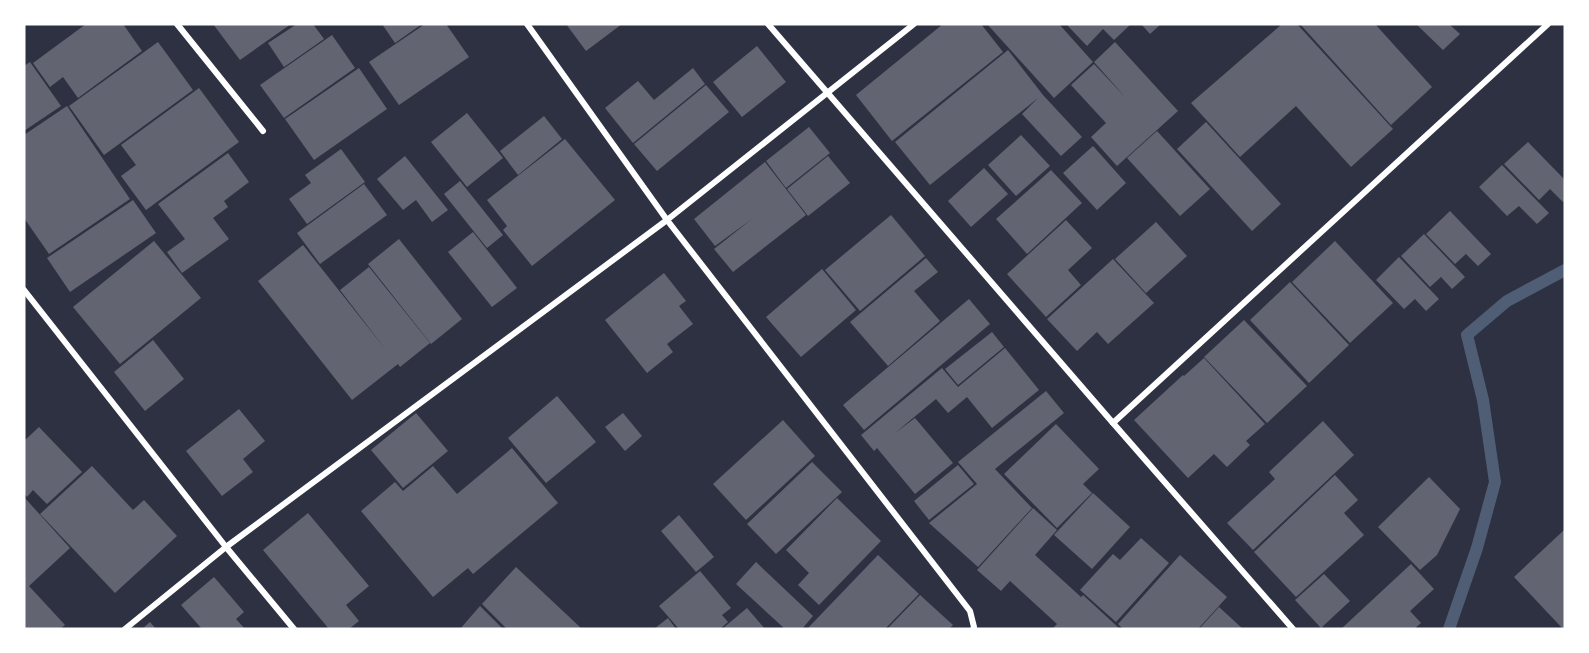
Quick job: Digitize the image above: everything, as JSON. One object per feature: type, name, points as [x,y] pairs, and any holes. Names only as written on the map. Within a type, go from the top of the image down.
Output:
[{"type":"street","points":[[177,24],[263,131]]},
{"type":"street","points":[[527,24],[666,220],[970,611],[973,629]]},
{"type":"street","points":[[768,24],[1293,629]]},
{"type":"street","points":[[125,629],[226,548],[666,220],[914,24]]},
{"type":"street","points":[[1113,423],[1548,24]]},
{"type":"street","points":[[24,290],[226,548],[294,629]]},
{"type":"building","points":[[86,24],[123,24],[142,51],[78,98],[63,77],[50,87],[33,63]]},
{"type":"building","points":[[213,24],[291,24],[240,60]]},
{"type":"building","points":[[297,24],[313,24],[324,39],[284,67],[268,43]]},
{"type":"building","points":[[382,24],[422,24],[395,43]]},
{"type":"building","points":[[425,24],[446,24],[469,57],[399,105],[369,62]]},
{"type":"building","points":[[566,24],[622,24],[586,51]]},
{"type":"building","points":[[943,24],[981,24],[1003,52],[892,141],[856,95]]},
{"type":"building","points":[[987,24],[1059,24],[1093,62],[1054,98]]},
{"type":"building","points":[[1066,24],[1131,24],[1114,40],[1103,29],[1087,46]]},
{"type":"building","points":[[1141,24],[1161,24],[1150,34]]},
{"type":"building","points":[[1282,24],[1297,24],[1393,129],[1351,167],[1296,106],[1240,157],[1191,103]]},
{"type":"building","points":[[1300,24],[1375,24],[1432,87],[1391,125]]},
{"type":"building","points":[[1416,24],[1449,24],[1460,34],[1443,50]]},
{"type":"building","points":[[332,35],[355,68],[284,118],[260,85]]},
{"type":"building","points":[[158,42],[193,90],[104,155],[69,106]]},
{"type":"building","points":[[1115,42],[1178,111],[1117,166],[1091,137],[1106,123],[1071,85],[1094,64],[1126,98],[1094,62]]},
{"type":"building","points":[[757,46],[786,82],[742,117],[713,82]]},
{"type":"building","points":[[1008,50],[1043,95],[1082,137],[1061,156],[1022,114],[1038,98],[930,185],[895,142]]},
{"type":"building","points":[[30,62],[61,106],[24,131],[24,66]]},
{"type":"building","points":[[359,68],[387,109],[314,160],[285,119]]},
{"type":"building","points":[[693,68],[705,84],[633,143],[605,108],[638,81],[654,100]]},
{"type":"building","points":[[706,85],[729,112],[657,171],[634,144]]},
{"type":"building","points":[[199,88],[239,142],[146,210],[121,176],[136,165],[121,145]]},
{"type":"building","points":[[67,106],[130,199],[49,254],[24,218],[24,135]]},
{"type":"building","points":[[467,113],[503,158],[467,187],[431,142]]},
{"type":"building","points":[[544,116],[562,139],[518,175],[500,151]]},
{"type":"building","points":[[1206,122],[1281,204],[1252,231],[1177,149]]},
{"type":"building","points":[[809,127],[830,153],[786,188],[766,161]]},
{"type":"building","points":[[1157,131],[1210,189],[1180,216],[1127,158]]},
{"type":"building","points":[[1021,135],[1050,166],[1016,196],[988,165]]},
{"type":"building","points":[[565,139],[615,200],[532,266],[503,230],[507,226],[487,200]]},
{"type":"building","points":[[1528,142],[1565,180],[1565,200],[1563,202],[1550,189],[1539,200],[1504,164]]},
{"type":"building","points":[[1093,146],[1126,183],[1097,210],[1063,173]]},
{"type":"building","points":[[341,149],[365,182],[307,224],[289,199],[311,183],[305,175]]},
{"type":"building","points":[[228,153],[249,182],[224,201],[228,207],[213,218],[229,239],[182,273],[167,252],[185,239],[158,204]]},
{"type":"building","points":[[405,156],[448,210],[432,222],[416,200],[403,210],[377,179]]},
{"type":"building","points":[[828,156],[850,183],[808,216],[787,189]]},
{"type":"building","points":[[765,162],[806,215],[733,272],[714,249],[752,219],[715,246],[694,219]]},
{"type":"building","points":[[1502,165],[1549,213],[1537,224],[1519,206],[1507,216],[1479,187]]},
{"type":"building","points":[[984,168],[1008,194],[971,227],[948,201]]},
{"type":"building","points":[[1051,170],[1082,203],[1027,254],[996,219]]},
{"type":"building","points":[[460,181],[503,235],[487,248],[444,194]]},
{"type":"building","points":[[364,184],[387,215],[320,264],[297,233]]},
{"type":"building","points":[[133,200],[156,233],[70,292],[47,258]]},
{"type":"building","points":[[1450,211],[1491,254],[1478,266],[1466,254],[1455,264],[1426,234]]},
{"type":"building","points":[[891,215],[925,256],[860,311],[825,270]]},
{"type":"building","points":[[1066,220],[1092,248],[1068,270],[1081,285],[1046,317],[1007,274]]},
{"type":"building","points":[[1156,222],[1187,256],[1146,293],[1115,259]]},
{"type":"building","points":[[473,232],[517,288],[492,307],[448,252]]},
{"type":"building","points":[[1424,234],[1465,277],[1452,289],[1441,277],[1430,287],[1401,256]]},
{"type":"building","points":[[399,239],[462,319],[431,344],[368,264]]},
{"type":"building","points":[[154,241],[201,298],[120,364],[73,307]]},
{"type":"building","points":[[1335,241],[1393,303],[1350,343],[1292,282]]},
{"type":"building","points":[[303,245],[386,350],[340,290],[369,267],[430,343],[400,367],[398,364],[352,400],[258,281]]},
{"type":"building","points":[[1399,257],[1439,299],[1426,311],[1415,299],[1404,309],[1376,280]]},
{"type":"building","points":[[926,258],[938,272],[914,291],[940,321],[888,366],[850,322]]},
{"type":"building","points":[[1113,259],[1154,303],[1108,344],[1097,332],[1077,351],[1047,319]]},
{"type":"building","points":[[822,269],[856,310],[801,357],[766,317]]},
{"type":"building","points":[[664,273],[686,301],[679,306],[693,324],[667,344],[673,352],[647,373],[605,320]]},
{"type":"building","points":[[1290,282],[1349,345],[1309,383],[1250,320]]},
{"type":"building","points":[[969,299],[990,324],[864,430],[843,405]]},
{"type":"building","points":[[1244,320],[1307,386],[1267,423],[1204,357]]},
{"type":"building","points":[[992,332],[1004,347],[958,385],[945,369]]},
{"type":"building","points":[[153,340],[184,379],[145,411],[114,372]]},
{"type":"building","points":[[1005,348],[1039,390],[992,428],[967,397],[948,413],[936,399],[895,433],[915,418],[953,463],[915,494],[877,448],[874,451],[861,435],[942,368],[958,387]]},
{"type":"building","points":[[1204,358],[1265,424],[1246,441],[1250,445],[1227,467],[1214,454],[1188,478],[1134,420]]},
{"type":"building","points":[[1046,391],[1064,413],[995,469],[1032,508],[978,567],[929,523],[977,484],[958,462]]},
{"type":"building","points":[[557,396],[596,442],[546,483],[508,438]]},
{"type":"building","points":[[239,409],[265,441],[243,459],[253,472],[222,496],[186,451]]},
{"type":"building","points":[[416,413],[448,451],[403,488],[371,450]]},
{"type":"building","points":[[623,413],[642,436],[625,451],[605,427]]},
{"type":"building","points":[[783,420],[815,456],[746,520],[713,484]]},
{"type":"building","points":[[1323,421],[1354,455],[1253,550],[1227,523],[1275,479],[1269,472]]},
{"type":"building","points":[[1056,424],[1099,469],[1083,484],[1092,493],[1057,528],[1004,474]]},
{"type":"building","points":[[39,427],[82,472],[47,504],[33,490],[27,497],[24,493],[24,441]]},
{"type":"building","points":[[512,448],[558,503],[473,574],[468,568],[433,597],[361,511],[395,482],[403,491],[433,466],[457,494]]},
{"type":"building","points":[[812,462],[842,492],[776,554],[747,524]]},
{"type":"building","points":[[958,465],[974,484],[929,520],[914,501]]},
{"type":"building","points":[[92,466],[133,510],[144,500],[177,536],[115,593],[40,514]]},
{"type":"building","points":[[1335,475],[1358,500],[1344,513],[1364,535],[1296,597],[1254,552]]},
{"type":"building","points":[[1429,477],[1460,509],[1437,555],[1420,570],[1378,527]]},
{"type":"building","points":[[1093,493],[1130,527],[1092,569],[1054,535]]},
{"type":"building","points":[[24,497],[70,548],[29,586],[65,625],[60,629],[24,629]]},
{"type":"building","points":[[837,498],[881,541],[819,605],[798,585],[809,573],[786,550]]},
{"type":"building","points":[[1033,508],[1057,530],[1035,555],[1081,597],[1065,614],[1083,595],[1120,629],[1052,629],[1057,624],[1010,581],[1001,591],[977,570]]},
{"type":"building","points":[[308,513],[369,586],[346,605],[359,621],[349,629],[329,629],[263,550]]},
{"type":"building","points":[[679,515],[714,557],[696,572],[661,531]]},
{"type":"building","points":[[1564,530],[1565,629],[1563,629],[1514,577]]},
{"type":"building","points":[[1141,538],[1169,563],[1116,622],[1080,590],[1113,554],[1120,560]]},
{"type":"building","points":[[878,555],[919,594],[885,629],[807,629]]},
{"type":"building","points":[[1180,555],[1227,597],[1198,629],[1123,629],[1118,624]]},
{"type":"building","points":[[756,562],[813,616],[802,629],[785,629],[736,584]]},
{"type":"building","points":[[1411,564],[1434,589],[1410,611],[1421,623],[1414,629],[1341,629]]},
{"type":"building","points":[[516,567],[582,629],[507,629],[482,604]]},
{"type":"building","points":[[700,571],[731,608],[722,615],[728,622],[720,629],[679,629],[659,606]]},
{"type":"building","points":[[1324,574],[1350,601],[1321,628],[1295,600]]},
{"type":"building","points":[[214,577],[244,612],[236,619],[245,629],[202,629],[181,605]]},
{"type":"building","points":[[920,595],[953,625],[949,629],[887,629]]},
{"type":"building","points":[[480,606],[503,629],[460,629]]},
{"type":"building","points":[[1219,607],[1243,629],[1199,629]]},
{"type":"building","points":[[747,608],[765,629],[722,629]]},
{"type":"building","points":[[668,618],[676,629],[654,629]]},
{"type":"building","points":[[150,622],[156,629],[142,629]]},
{"type":"waterway","points":[[1449,629],[1477,548],[1495,482],[1483,400],[1467,335],[1507,301],[1565,270]]}]
